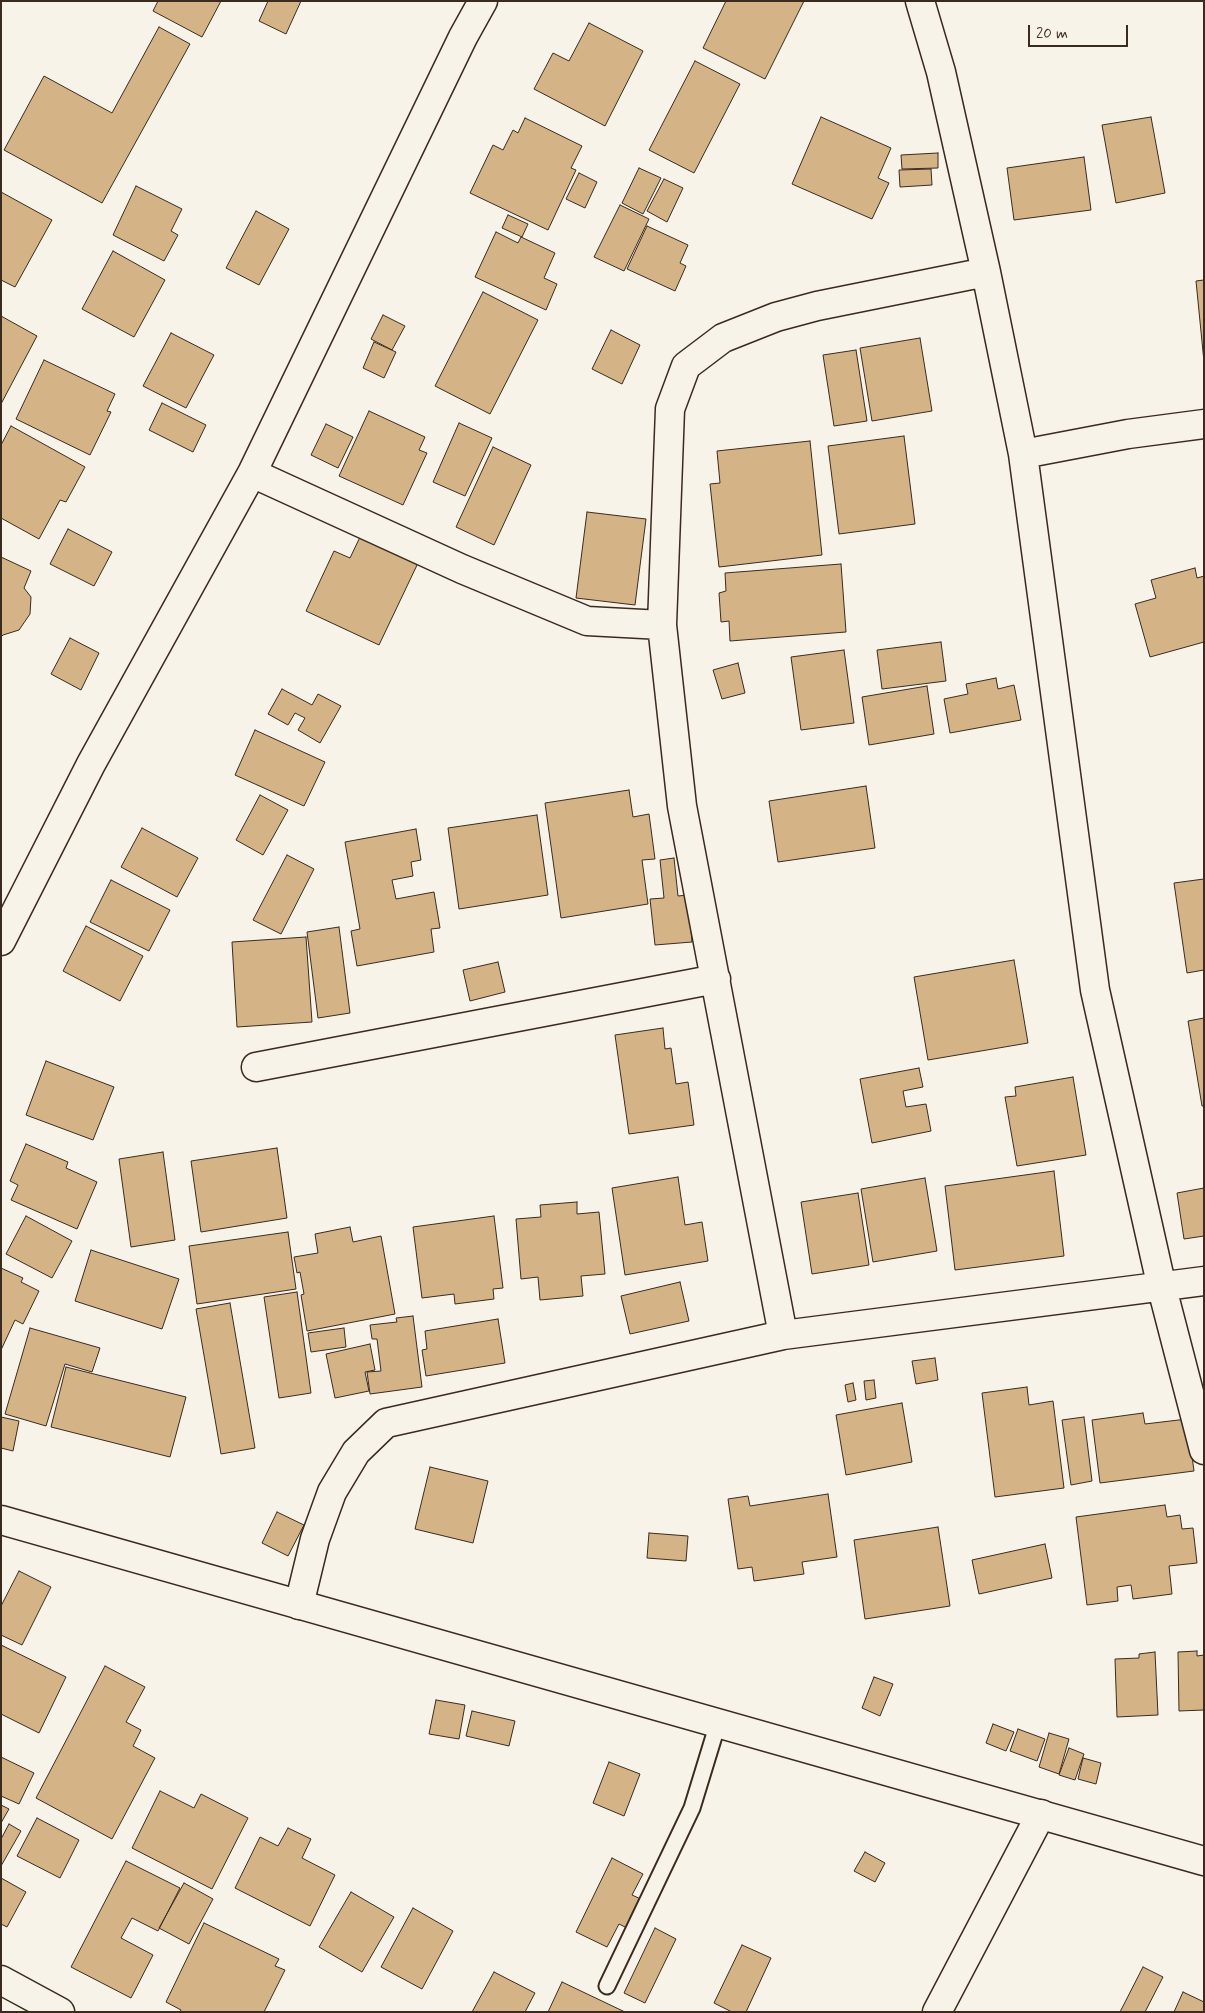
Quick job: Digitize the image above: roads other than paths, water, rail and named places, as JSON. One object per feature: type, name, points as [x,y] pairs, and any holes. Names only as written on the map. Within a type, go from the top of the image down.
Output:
[{"type":"street","points":[[1,941],[91,764],[252,473],[463,37],[483,1]]},
{"type":"street","points":[[920,1],[941,72],[986,272],[1023,454],[1094,990],[1162,1288],[1204,1450]]},
{"type":"street","points":[[783,1335],[682,806],[662,625],[670,409],[686,366],[723,338],[776,317],[817,306],[986,272]]},
{"type":"street","points":[[1023,454],[1128,434],[1204,424]]},
{"type":"street","points":[[252,473],[462,569],[587,622],[662,625]]},
{"type":"street","points":[[256,1067],[716,979]]},
{"type":"street","points":[[300,1605],[315,1539],[332,1492],[356,1452],[386,1423],[783,1335],[1162,1288],[1204,1281]]},
{"type":"street","points":[[1,1520],[1204,1861]]},
{"type":"street","points":[[937,2012],[1041,1814]]},
{"type":"street","points":[[1,1980],[60,2012]]},
{"type":"lane","points":[[608,1986],[692,1808],[718,1723]]}]
